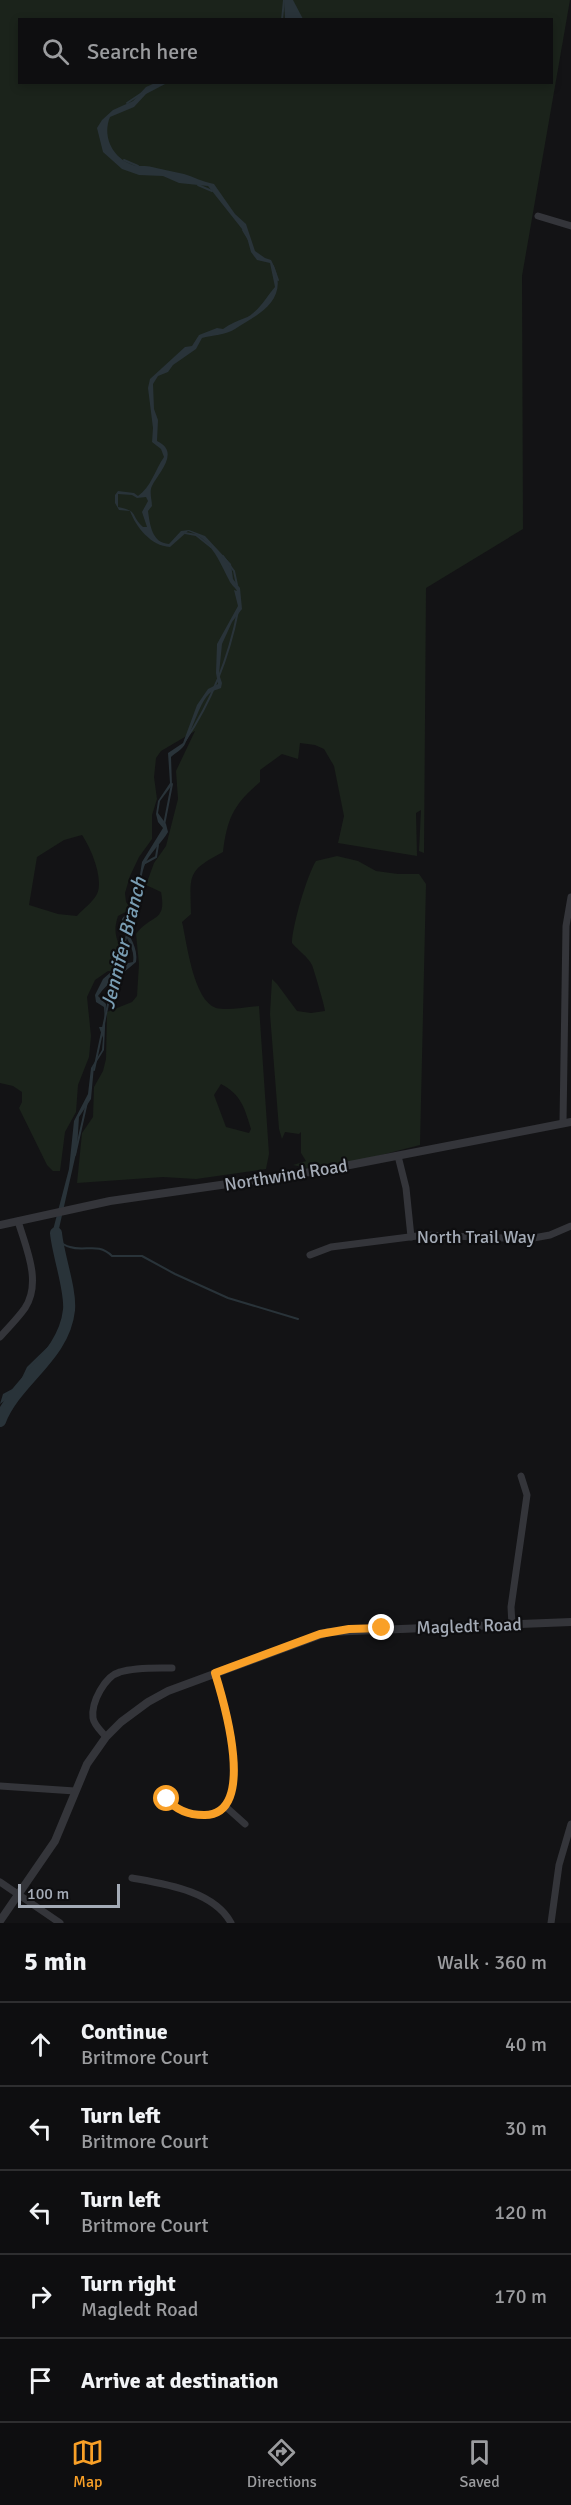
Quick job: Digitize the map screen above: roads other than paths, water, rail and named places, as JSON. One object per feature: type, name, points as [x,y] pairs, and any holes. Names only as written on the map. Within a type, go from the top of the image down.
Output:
[{"type":"street","points":[[538,216],[571,226]]},
{"type":"street","points":[[567,1123],[568,953],[566,926],[571,897]]},
{"type":"street","name":"Northwind Road","points":[[0,1225],[144,1195],[277,1178],[567,1123]]},
{"type":"street","points":[[398,1156],[406,1188],[411,1237]]},
{"type":"street","points":[[0,1337],[26,1307],[31,1293],[33,1273],[18,1221]]},
{"type":"street","name":"North Trail Way","points":[[310,1255],[331,1247],[411,1237],[440,1235],[519,1240],[549,1235],[571,1226]]},
{"type":"street","points":[[512,1625],[512,1607],[527,1495],[521,1476]]},
{"type":"street","name":"Magledt Road","points":[[0,1921],[59,1833],[87,1764],[106,1737],[129,1715],[148,1702],[215,1673],[328,1632],[571,1622]]},
{"type":"street","points":[[106,1737],[95,1723],[93,1716],[99,1693],[110,1678],[122,1671],[172,1668]]},
{"type":"street","points":[[167,1799],[176,1808],[196,1815],[213,1814],[226,1807],[233,1791],[228,1716],[215,1673]]},
{"type":"street","points":[[0,1786],[75,1791]]},
{"type":"street","points":[[226,1807],[245,1824]]},
{"type":"street","points":[[551,1923],[559,1865],[571,1824]]},
{"type":"street","points":[[132,1878],[168,1886],[205,1899],[220,1908],[231,1923]]},
{"type":"street","points":[[0,1882],[60,1923]]},
{"type":"waterway","name":"Jennifer Branch","points":[[282,18],[284,0]]},
{"type":"waterway","name":"Jennifer Branch","points":[[127,103],[142,93]]},
{"type":"waterway","name":"Jennifer Branch","points":[[124,160],[138,166]]},
{"type":"waterway","name":"Jennifer Branch","points":[[198,185],[212,191]]},
{"type":"waterway","name":"Jennifer Branch","points":[[243,230],[249,240]]},
{"type":"waterway","name":"Jennifer Branch","points":[[273,266],[278,280]]},
{"type":"waterway","name":"Jennifer Branch","points":[[185,533],[196,535],[211,547]]},
{"type":"waterway","name":"Jennifer Branch","points":[[223,556],[234,571],[237,585]]},
{"type":"waterway","name":"Jennifer Branch","points":[[185,741],[218,679],[230,645],[238,611]]},
{"type":"waterway","name":"Jennifer Branch","points":[[164,825],[172,784]]},
{"type":"waterway","name":"Jennifer Branch","points":[[145,863],[156,857],[158,845]]},
{"type":"waterway","name":"Jennifer Branch","points":[[115,971],[128,932],[127,913]]},
{"type":"waterway","name":"Jennifer Branch","points":[[94,1070],[114,976]]},
{"type":"waterway","name":"Jennifer Branch","points":[[75,1155],[87,1102]]},
{"type":"waterway","name":"Jennifer Branch","points":[[0,1421],[7,1406],[49,1355],[65,1327],[69,1302],[56,1233]]},
{"type":"waterway","points":[[57,1240],[76,1248],[102,1249],[112,1256],[142,1256],[228,1298],[298,1319]]}]
